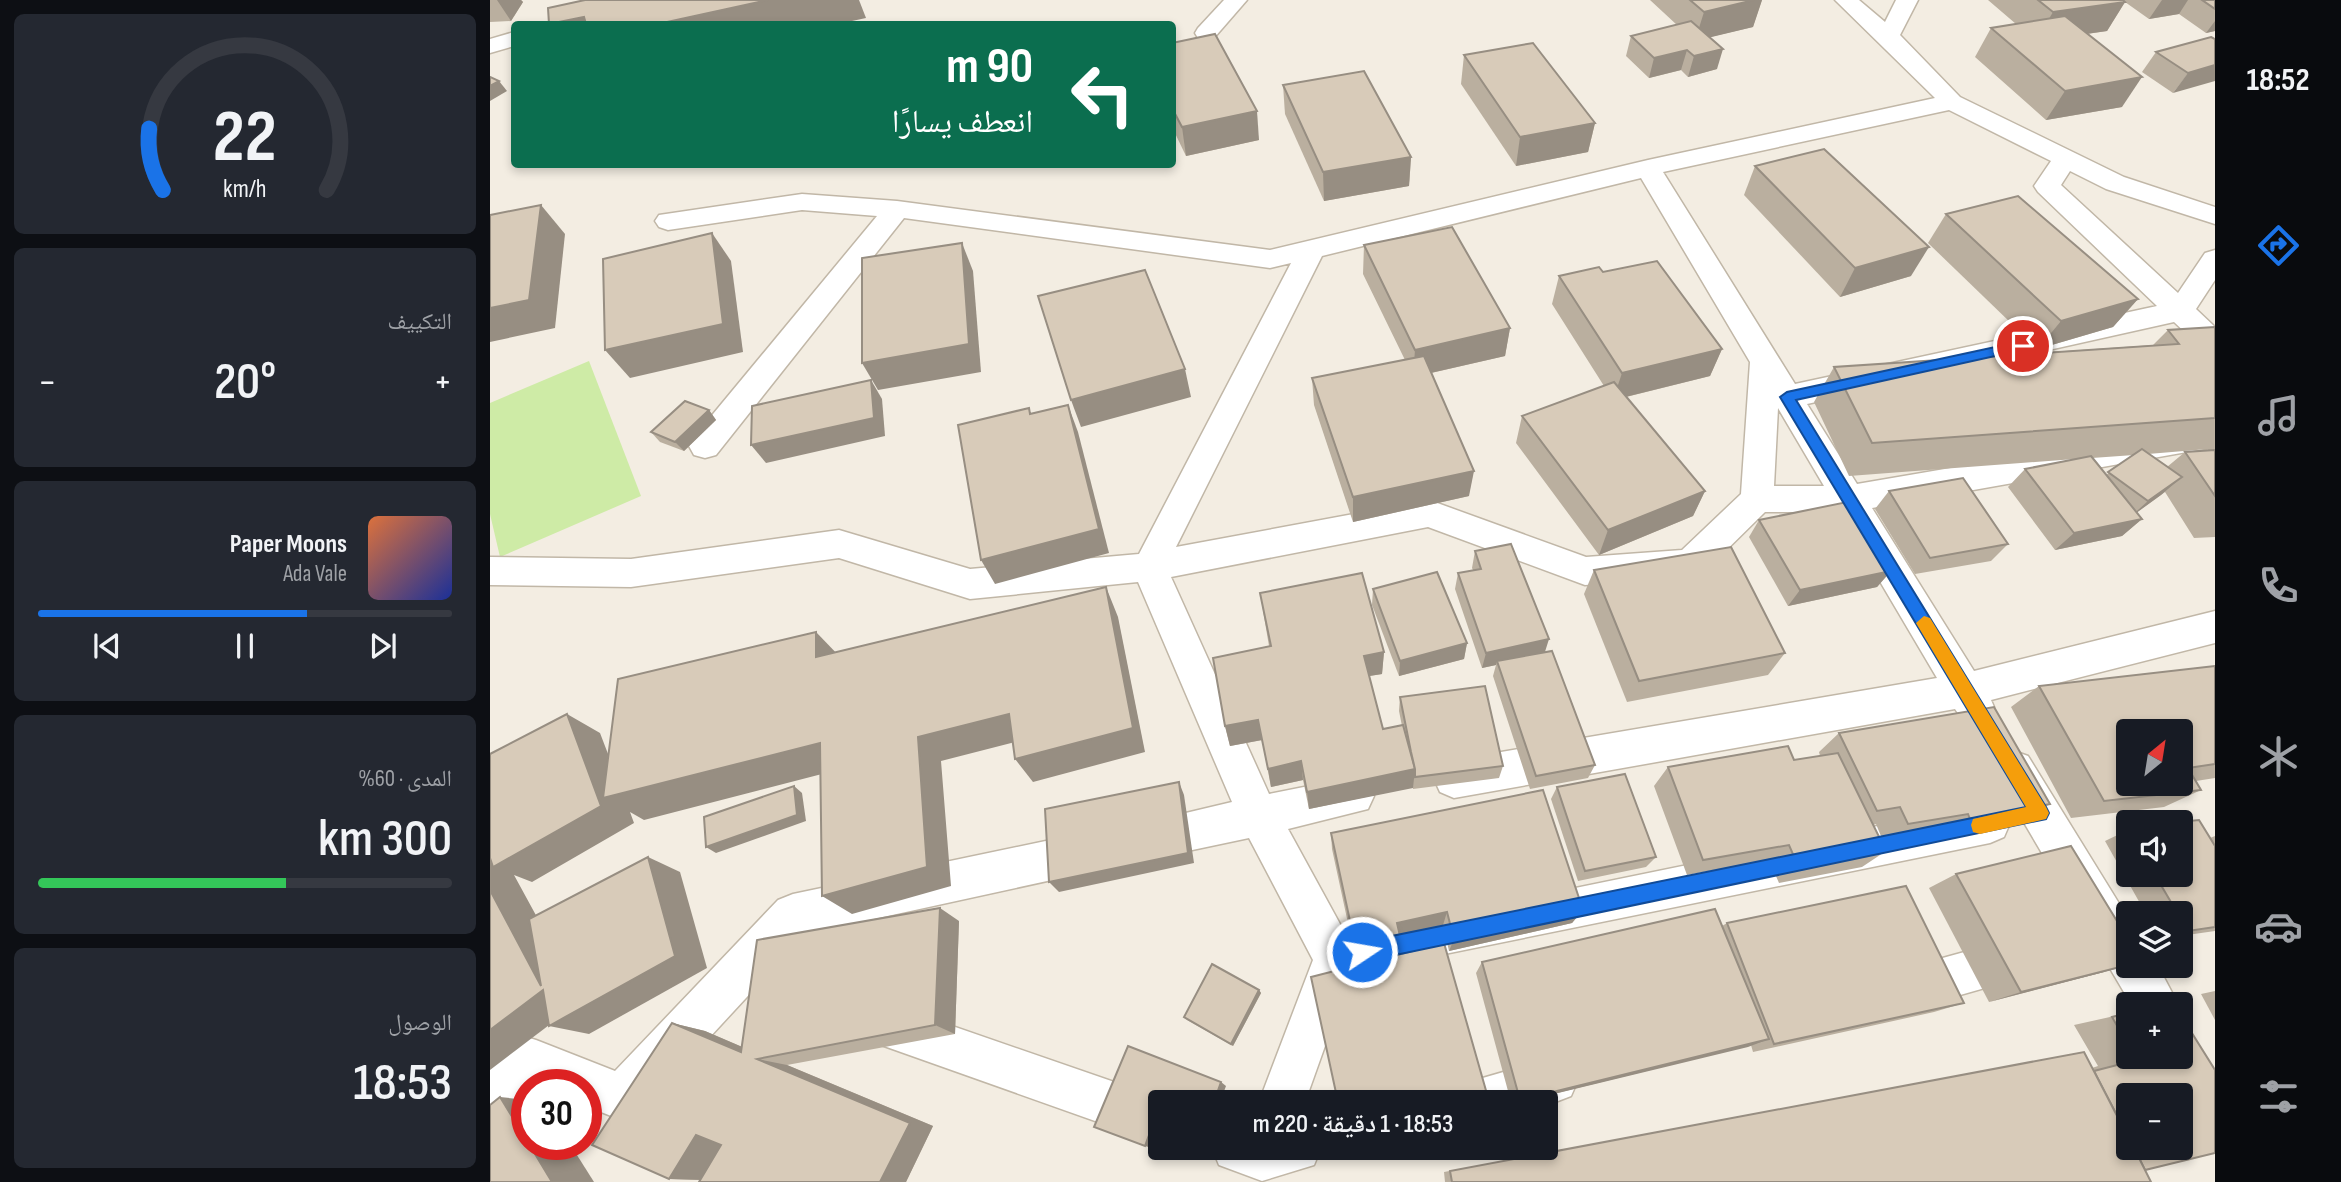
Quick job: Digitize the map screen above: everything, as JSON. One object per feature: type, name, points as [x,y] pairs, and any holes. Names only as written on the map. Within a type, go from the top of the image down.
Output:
[{"type":"street","points":[[1206,33],[1236,0]]},
{"type":"street","points":[[1846,0],[1888,36],[1952,102],[2115,183],[2215,216]]},
{"type":"street","points":[[1888,36],[1907,0]]},
{"type":"street","points":[[490,46],[511,40]]},
{"type":"street","points":[[668,221],[802,202],[897,209],[1270,260],[1648,168],[1952,102]]},
{"type":"street","points":[[2064,160],[2047,187],[2215,344]]},
{"type":"street","points":[[1648,168],[2040,813],[2102,950],[2144,992]]},
{"type":"street","points":[[705,446],[897,209]]},
{"type":"street","points":[[1149,566],[1312,250]]},
{"type":"street","points":[[1787,397],[2180,312],[2215,259]]},
{"type":"street","points":[[490,571],[631,573],[839,544],[970,583],[1149,566],[1429,513],[1585,571],[1690,564],[1757,499],[1765,361]]},
{"type":"street","points":[[1757,499],[1849,499],[2215,435]]},
{"type":"street","points":[[1149,566],[1258,815],[1335,958],[1286,1090]]},
{"type":"street","points":[[623,1097],[759,980],[793,915],[1258,815],[1965,690],[2215,627]]},
{"type":"street","points":[[1335,958],[2040,813]]},
{"type":"street","points":[[1859,1001],[2102,950]]},
{"type":"street","points":[[845,1010],[1148,1117]]},
{"type":"street","points":[[490,1049],[536,1063],[657,1112],[674,1132]]},
{"type":"street","points":[[490,1101],[536,1063]]},
{"type":"street","points":[[1517,1090],[1591,1071]]},
{"type":"green space","points":[[589,361],[641,496],[500,557],[490,514],[490,403]]},
{"type":"building","points":[[585,0],[768,0],[672,21],[585,21],[584,17],[549,21],[548,8]]},
{"type":"building","points":[[1690,0],[1754,0],[1704,12]]},
{"type":"building","points":[[2038,0],[2123,0],[2125,2],[2053,12]]},
{"type":"building","points":[[2202,0],[2215,0],[2215,9]]},
{"type":"building","points":[[2065,16],[2142,77],[2065,91],[1991,28]]},
{"type":"building","points":[[1691,21],[1723,49],[1694,56],[1687,50],[1654,58],[1631,36]]},
{"type":"building","points":[[1215,34],[1257,111],[1182,127],[1176,116],[1176,42]]},
{"type":"building","points":[[2211,37],[2215,39],[2215,65],[2188,73],[2156,52]]},
{"type":"building","points":[[1533,43],[1595,123],[1520,137],[1464,55]]},
{"type":"building","points":[[1364,71],[1411,157],[1323,172],[1283,85]]},
{"type":"building","points":[[490,77],[499,81],[490,86]]},
{"type":"building","points":[[1824,149],[1929,247],[1855,268],[1755,166]]},
{"type":"building","points":[[2018,196],[2138,299],[2061,321],[1946,214]]},
{"type":"building","points":[[541,205],[529,300],[490,308],[490,215]]},
{"type":"building","points":[[1452,227],[1510,328],[1415,350],[1364,245]]},
{"type":"building","points":[[712,233],[723,324],[605,350],[603,259]]},
{"type":"building","points":[[962,243],[969,344],[862,363],[862,258]]},
{"type":"building","points":[[1657,261],[1722,349],[1622,373],[1559,276],[1599,267],[1603,272]]},
{"type":"building","points":[[1145,270],[1185,369],[1071,400],[1038,296]]},
{"type":"building","points":[[2215,327],[2215,418],[1872,443],[1834,367],[2179,344],[2168,330]]},
{"type":"building","points":[[1424,356],[1474,471],[1353,497],[1312,378]]},
{"type":"building","points":[[871,380],[874,418],[751,445],[752,406]]},
{"type":"building","points":[[1614,382],[1705,491],[1608,530],[1522,416]]},
{"type":"building","points":[[685,401],[709,410],[675,442],[651,432]]},
{"type":"building","points":[[1068,405],[1099,529],[981,560],[958,425],[1029,408],[1030,414]]},
{"type":"building","points":[[2142,449],[2182,477],[2148,501],[2108,472]]},
{"type":"building","points":[[2215,450],[2215,496],[2185,452]]},
{"type":"building","points":[[2091,456],[2142,519],[2074,533],[2025,469]]},
{"type":"building","points":[[1963,478],[2008,544],[1930,558],[1889,491]]},
{"type":"building","points":[[1847,502],[1891,571],[1800,590],[1759,520]]},
{"type":"building","points":[[1511,544],[1549,639],[1486,653],[1458,573],[1481,569],[1475,551]]},
{"type":"building","points":[[1731,547],[1785,653],[1639,681],[1594,570]]},
{"type":"building","points":[[1437,572],[1467,643],[1400,661],[1373,589]]},
{"type":"building","points":[[1362,573],[1384,652],[1364,656],[1383,729],[1403,725],[1415,769],[1307,792],[1301,761],[1268,769],[1258,720],[1225,726],[1213,658],[1271,646],[1260,593]]},
{"type":"building","points":[[1106,587],[1133,728],[1015,759],[1009,714],[918,737],[927,867],[822,896],[820,743],[603,798],[618,679],[816,632],[816,657]]},
{"type":"building","points":[[1552,651],[1595,765],[1536,776],[1497,661]]},
{"type":"building","points":[[2215,666],[2215,764],[2193,767],[2193,719],[2116,719],[2116,796],[2148,796],[2104,801],[2039,686]]},
{"type":"building","points":[[1485,686],[1503,766],[1415,777],[1400,697]]},
{"type":"building","points":[[1994,707],[2050,804],[1970,819],[1968,814],[1908,824],[1900,807],[1877,811],[1839,733]]},
{"type":"building","points":[[567,714],[601,806],[493,867],[490,858],[490,754]]},
{"type":"building","points":[[1788,746],[1794,760],[1838,753],[1886,851],[1799,868],[1789,845],[1703,860],[1668,767]]},
{"type":"building","points":[[1625,774],[1656,857],[1585,871],[1557,787]]},
{"type":"building","points":[[2193,776],[2201,790],[2193,791]]},
{"type":"building","points":[[1179,782],[1188,853],[1049,882],[1045,809]]},
{"type":"building","points":[[794,786],[797,815],[706,847],[704,817]]},
{"type":"building","points":[[1543,790],[1583,910],[1454,939],[1447,912],[1397,923],[1403,949],[1358,958],[1331,833]]},
{"type":"building","points":[[2199,820],[2215,846],[2215,927],[2193,930],[2193,901],[2170,901],[2162,887],[2193,887],[2193,821]]},
{"type":"building","points":[[2071,846],[2116,919],[2116,968],[2021,992],[1956,874]]},
{"type":"building","points":[[648,857],[675,956],[549,1026],[543,990],[490,1030],[490,890],[541,986],[529,919]]},
{"type":"building","points":[[1906,886],[1964,1003],[1774,1044],[1727,923]]},
{"type":"building","points":[[940,908],[935,1025],[757,1059],[910,1123],[880,1182],[699,1182],[721,1145],[696,1135],[669,1179],[602,1149],[602,1130],[672,1023],[741,1052],[757,940]]},
{"type":"building","points":[[1715,909],[1769,1039],[1558,1091],[1517,1090],[1482,962]]},
{"type":"building","points":[[1444,943],[1486,1090],[1335,1090],[1311,977]]},
{"type":"building","points":[[1212,964],[1259,990],[1231,1044],[1184,1017]]},
{"type":"building","points":[[2193,1035],[2215,1070],[2215,1153],[2193,1158],[2193,1083],[2116,1083],[2116,1114],[2094,1071],[2116,1065],[2116,1069],[2193,1069]]},
{"type":"building","points":[[1128,1046],[1221,1082],[1218,1090],[1148,1090],[1148,1138],[1145,1146],[1094,1127]]},
{"type":"building","points":[[2084,1052],[2116,1114],[2116,1160],[2140,1160],[2151,1182],[1452,1182],[1450,1171],[1509,1160],[1558,1160],[1558,1151]]},
{"type":"building","points":[[500,1097],[511,1115],[511,1160],[539,1160],[552,1182],[490,1182],[490,1105]]},
{"type":"building","points":[[2140,1160],[2186,1160],[2145,1170]]},
{"type":"slow traffic","points":[[1924,623],[2040,813],[1980,825]]},
{"type":"route","points":[[1362,952],[2040,813],[1787,397],[2023,346]]}]
